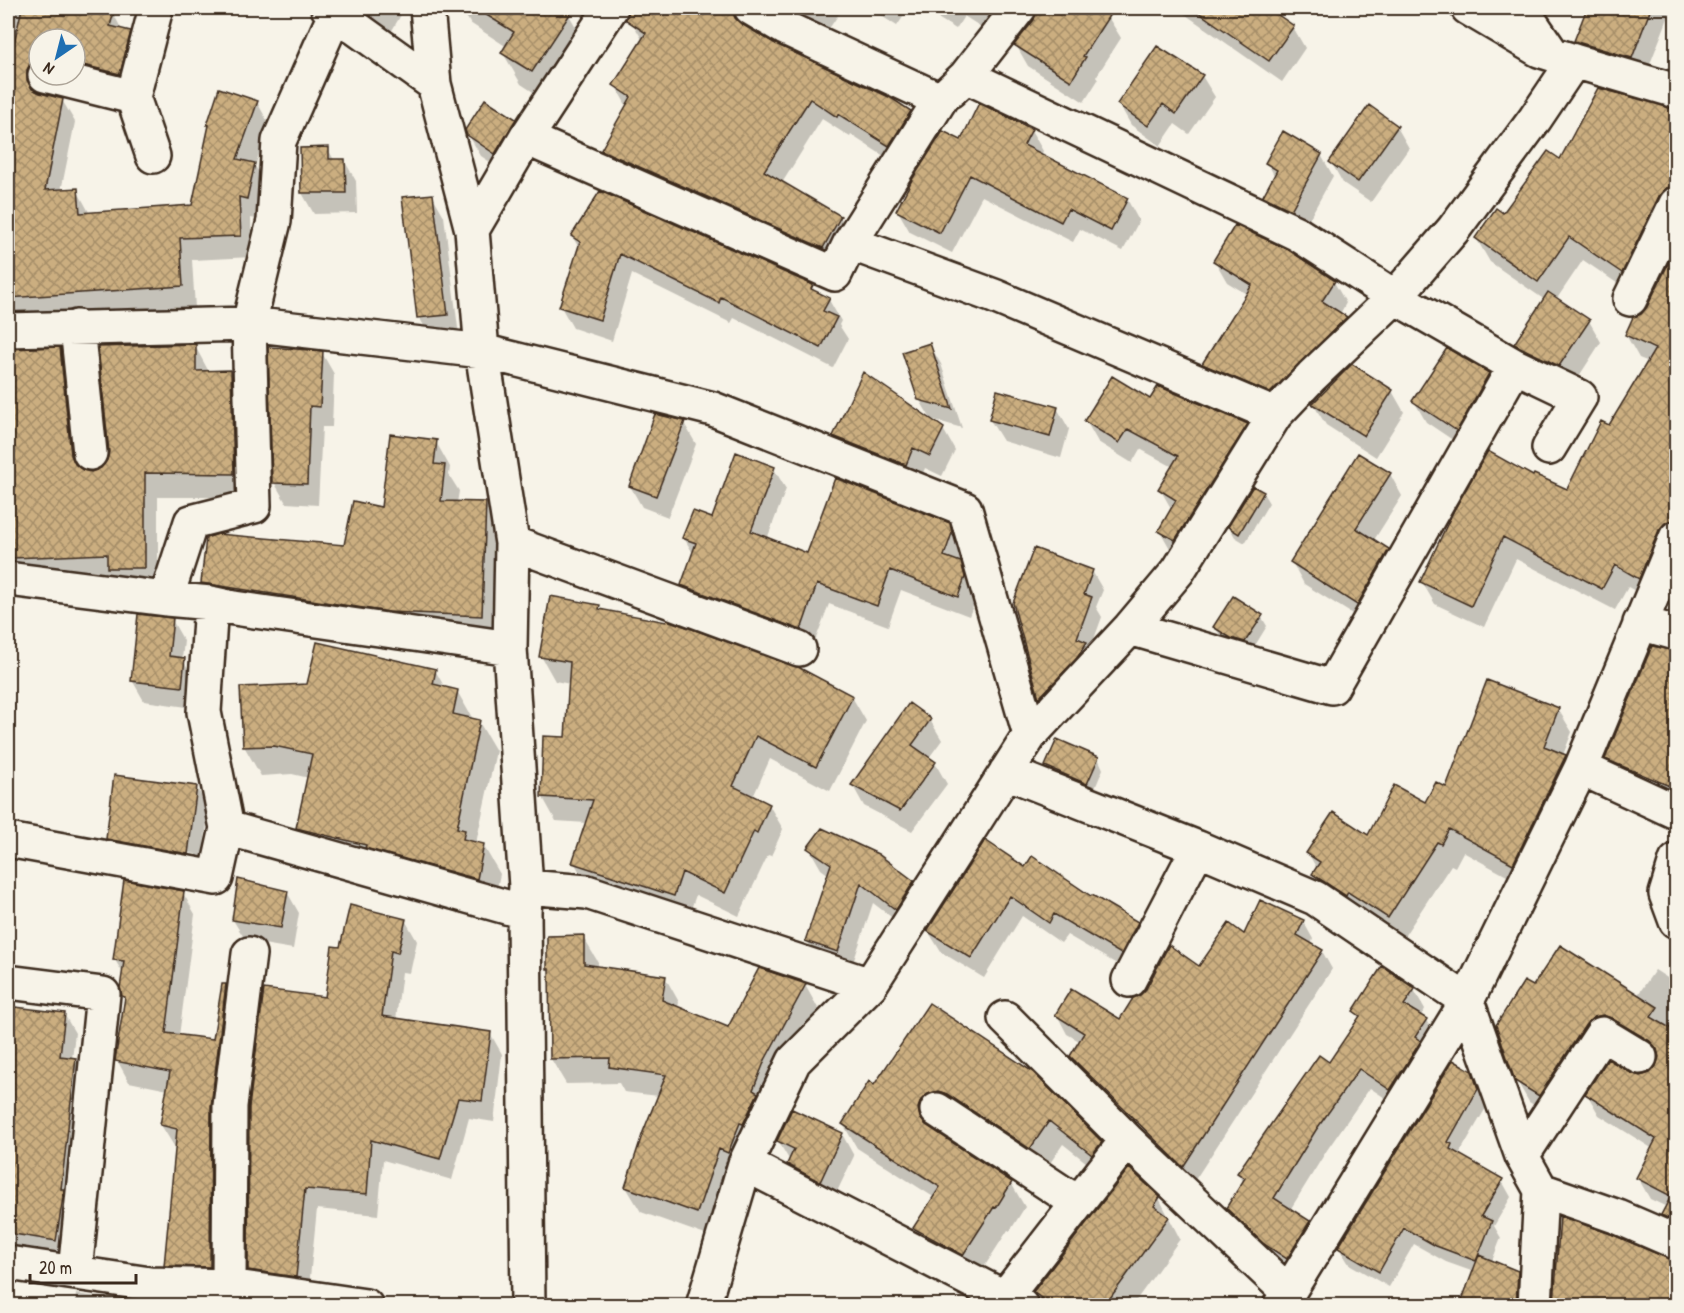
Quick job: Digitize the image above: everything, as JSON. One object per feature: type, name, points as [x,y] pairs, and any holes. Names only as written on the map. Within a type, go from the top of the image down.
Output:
[{"type":"street","points":[[153,156],[133,97],[156,8]]},
{"type":"street","points":[[427,8],[434,84],[472,231],[482,351],[512,543],[510,648],[525,899],[528,1305]]},
{"type":"street","points":[[472,231],[526,138],[610,8]]},
{"type":"street","points":[[751,8],[785,28],[940,100]]},
{"type":"street","points":[[526,138],[835,274],[850,243],[940,100],[966,76],[1019,8]]},
{"type":"street","points":[[1468,8],[1539,50],[1677,91]]},
{"type":"street","points":[[1521,8],[1563,56]]},
{"type":"street","points":[[166,599],[191,522],[254,506],[249,324],[274,221],[279,141],[332,10],[434,84]]},
{"type":"street","points":[[703,1305],[745,1164],[794,1061],[870,985],[1030,735],[1130,628],[1178,571],[1275,415],[1312,376],[1395,297],[1453,230],[1535,119],[1563,56]]},
{"type":"street","points":[[966,76],[1296,234],[1395,297],[1515,366],[1580,397],[1549,448]]},
{"type":"street","points":[[87,85],[133,97]]},
{"type":"street","points":[[1630,299],[1677,204]]},
{"type":"street","points":[[850,243],[994,296],[1275,415]]},
{"type":"street","points":[[8,330],[249,324],[482,351],[713,410],[965,509],[1030,735]]},
{"type":"street","points":[[77,327],[90,453]]},
{"type":"street","points":[[1130,628],[1332,687],[1515,366]]},
{"type":"street","points":[[1005,1018],[1285,1299],[1467,1000],[1581,768],[1677,538]]},
{"type":"street","points":[[512,543],[799,649]]},
{"type":"street","points":[[8,579],[210,603],[510,648]]},
{"type":"street","points":[[8,840],[216,878],[227,828],[204,712],[210,603]]},
{"type":"street","points":[[1640,623],[1677,633]]},
{"type":"street","points":[[1581,768],[1677,812]]},
{"type":"street","points":[[1006,772],[1198,848],[1315,898],[1467,1000],[1522,1156],[1540,1190],[1535,1305]]},
{"type":"street","points":[[227,828],[525,899],[587,892],[870,985]]},
{"type":"street","points":[[1129,980],[1198,848]]},
{"type":"street","points":[[1673,904],[1677,861]]},
{"type":"street","points":[[229,1286],[230,1106],[249,954]]},
{"type":"street","points":[[8,982],[103,994],[75,1272]]},
{"type":"street","points":[[1522,1156],[1602,1034],[1640,1057]]},
{"type":"street","points":[[937,1110],[1078,1203]]},
{"type":"street","points":[[745,1164],[1013,1301],[1078,1203],[1128,1140]]},
{"type":"street","points":[[1540,1190],[1617,1216],[1677,1242]]},
{"type":"street","points":[[8,1263],[75,1272],[149,1295],[229,1286],[366,1305]]},
{"type":"building","points":[[22,8],[95,8],[114,12],[110,26],[131,31],[120,74],[87,66],[87,27],[27,27],[27,87],[63,99],[45,190],[78,188],[80,213],[192,205],[209,125],[207,125],[219,88],[258,101],[237,159],[255,163],[247,199],[239,197],[241,236],[180,238],[183,286],[8,298],[8,69]]},
{"type":"building","points":[[475,8],[574,8],[532,72],[501,53],[514,32]]},
{"type":"building","points":[[629,8],[725,8],[733,13],[741,24],[776,44],[891,98],[911,111],[889,146],[810,99],[764,171],[841,216],[823,248],[601,150],[631,97],[613,85],[646,33],[626,20]]},
{"type":"building","points":[[1037,8],[1114,8],[1083,56],[1086,57],[1071,81],[1014,45],[1034,20]]},
{"type":"building","points":[[1192,8],[1268,8],[1294,26],[1269,61]]},
{"type":"building","points":[[1587,8],[1651,8],[1632,58],[1574,41]]},
{"type":"building","points":[[1157,46],[1203,75],[1176,114],[1163,104],[1148,126],[1117,104]]},
{"type":"building","points":[[1598,88],[1677,109],[1677,186],[1666,188],[1659,196],[1622,273],[1569,237],[1538,282],[1475,238],[1496,208],[1503,213],[1548,151],[1560,159]]},
{"type":"building","points":[[485,99],[516,119],[495,154],[467,135],[465,130]]},
{"type":"building","points":[[979,103],[1032,129],[1024,145],[1128,198],[1111,231],[1068,209],[1061,222],[970,175],[940,233],[896,211],[913,178],[943,131],[961,140]]},
{"type":"building","points":[[1369,105],[1398,126],[1358,182],[1329,162]]},
{"type":"building","points":[[1283,131],[1322,154],[1291,210],[1263,196],[1277,170],[1265,163]]},
{"type":"building","points":[[329,147],[329,159],[345,159],[346,193],[301,193],[300,148]]},
{"type":"building","points":[[600,191],[813,285],[811,289],[830,298],[823,311],[837,317],[821,348],[721,297],[719,303],[620,254],[600,320],[559,307],[580,242],[571,236]]},
{"type":"building","points":[[433,194],[448,315],[417,318],[402,197]]},
{"type":"building","points":[[1235,225],[1287,249],[1335,281],[1322,301],[1347,317],[1270,393],[1202,364],[1252,285],[1213,261]]},
{"type":"building","points":[[1677,246],[1677,520],[1665,523],[1659,530],[1639,579],[1615,565],[1602,589],[1503,537],[1471,606],[1420,582],[1454,510],[1488,451],[1533,476],[1534,474],[1567,489],[1601,421],[1609,425],[1655,349],[1625,335],[1633,317],[1641,314],[1647,307]]},
{"type":"building","points":[[1548,292],[1590,320],[1559,366],[1514,344]]},
{"type":"building","points":[[930,343],[952,409],[918,400],[902,352]]},
{"type":"building","points":[[196,344],[196,371],[231,370],[234,474],[145,473],[145,568],[107,568],[107,554],[13,558],[10,517],[8,518],[8,349],[60,347],[71,455],[75,464],[91,472],[101,468],[109,452],[98,347]]},
{"type":"building","points":[[268,347],[323,351],[320,407],[310,406],[307,484],[272,483]]},
{"type":"building","points":[[1447,348],[1489,373],[1457,431],[1412,401]]},
{"type":"building","points":[[1352,364],[1393,390],[1364,436],[1312,404]]},
{"type":"building","points":[[863,372],[944,428],[930,456],[913,448],[906,465],[833,436]]},
{"type":"building","points":[[1112,376],[1150,399],[1158,386],[1248,424],[1175,540],[1158,531],[1176,500],[1158,489],[1178,456],[1128,429],[1119,443],[1084,421]]},
{"type":"building","points":[[997,390],[1058,407],[1050,437],[989,420]]},
{"type":"building","points":[[655,414],[685,421],[656,496],[629,486]]},
{"type":"building","points":[[390,434],[437,440],[434,464],[445,465],[441,501],[486,502],[482,616],[389,612],[201,583],[206,538],[218,534],[344,545],[353,501],[381,507]]},
{"type":"building","points":[[736,452],[775,467],[751,531],[807,553],[835,478],[950,523],[952,533],[944,556],[961,562],[965,577],[958,597],[890,570],[877,606],[817,584],[801,630],[681,585],[696,543],[682,538],[693,511],[712,518]]},
{"type":"building","points":[[1358,453],[1391,473],[1356,528],[1389,549],[1357,605],[1290,562]]},
{"type":"building","points":[[1253,486],[1264,492],[1239,534],[1228,527]]},
{"type":"building","points":[[1034,548],[1093,570],[1084,594],[1092,597],[1077,638],[1087,642],[1077,658],[1039,698],[1013,603]]},
{"type":"building","points":[[550,596],[600,605],[599,609],[666,622],[667,620],[798,667],[853,696],[816,767],[756,736],[733,786],[770,804],[757,833],[754,831],[725,893],[682,872],[674,896],[572,863],[593,800],[541,797],[543,736],[565,737],[570,662],[539,657]]},
{"type":"building","points":[[1233,596],[1263,615],[1245,642],[1231,638],[1213,627]]},
{"type":"building","points":[[138,614],[173,618],[169,656],[185,658],[182,687],[131,681]]},
{"type":"building","points":[[317,642],[436,669],[433,684],[458,690],[453,714],[480,720],[457,828],[465,830],[463,839],[484,844],[477,879],[365,848],[366,845],[296,828],[312,754],[274,746],[243,747],[240,687],[307,684]]},
{"type":"building","points":[[1652,646],[1677,651],[1677,789],[1605,759]]},
{"type":"building","points":[[1487,680],[1559,708],[1544,746],[1566,755],[1513,864],[1449,829],[1441,844],[1437,842],[1388,918],[1348,892],[1346,896],[1312,874],[1320,862],[1306,853],[1333,812],[1368,835],[1394,785],[1425,802],[1436,782],[1446,787]]},
{"type":"building","points":[[909,703],[931,719],[912,745],[936,762],[900,811],[851,785]]},
{"type":"building","points":[[1057,739],[1099,757],[1087,784],[1045,766]]},
{"type":"building","points":[[114,775],[197,786],[188,854],[106,839]]},
{"type":"building","points":[[822,828],[878,854],[914,881],[896,910],[861,883],[838,952],[805,941],[831,864],[807,848]]},
{"type":"building","points":[[985,840],[1025,867],[1032,856],[1091,896],[1138,922],[1121,954],[1054,914],[1049,923],[1010,896],[971,958],[927,931]]},
{"type":"building","points":[[238,879],[288,891],[281,928],[232,920]]},
{"type":"building","points":[[124,880],[184,891],[166,1033],[213,1039],[222,984],[226,984],[211,1106],[210,1267],[164,1266],[177,1129],[160,1125],[170,1072],[115,1061],[125,997],[122,996],[120,988],[124,961],[113,960]]},
{"type":"building","points":[[1260,900],[1304,920],[1297,935],[1323,950],[1183,1167],[1070,1056],[1084,1033],[1055,1015],[1071,989],[1120,1019],[1133,998],[1146,989],[1169,945],[1199,966],[1229,923],[1244,934]]},
{"type":"building","points":[[350,905],[406,919],[398,953],[391,951],[382,1016],[491,1032],[482,1101],[458,1098],[440,1159],[371,1140],[367,1194],[305,1189],[296,1277],[248,1270],[249,1107],[264,989],[325,997],[332,946],[340,947]]},
{"type":"building","points":[[584,935],[584,964],[666,976],[662,1000],[728,1027],[759,968],[806,984],[765,1060],[753,1090],[758,1093],[743,1124],[740,1123],[728,1153],[719,1149],[697,1213],[625,1187],[643,1132],[666,1075],[609,1067],[610,1058],[550,1059],[547,936]]},
{"type":"building","points":[[1560,945],[1658,1007],[1651,1017],[1677,1032],[1677,1222],[1661,1215],[1671,1196],[1636,1178],[1656,1139],[1585,1094],[1608,1059],[1640,1076],[1650,1073],[1659,1057],[1657,1049],[1650,1041],[1611,1018],[1603,1015],[1594,1017],[1586,1024],[1539,1096],[1515,1081],[1496,1025],[1524,981],[1533,986]]},
{"type":"building","points":[[1382,966],[1415,989],[1404,1005],[1427,1019],[1415,1037],[1421,1041],[1390,1090],[1359,1069],[1316,1130],[1274,1198],[1310,1221],[1287,1259],[1264,1244],[1226,1208],[1245,1178],[1237,1173],[1319,1055],[1329,1062],[1360,1016],[1353,1011]]},
{"type":"building","points":[[929,1003],[1033,1072],[1102,1142],[1092,1155],[1049,1121],[1030,1149],[947,1094],[938,1091],[928,1094],[921,1100],[918,1108],[920,1118],[926,1125],[1012,1182],[963,1255],[913,1228],[940,1187],[842,1124],[869,1081],[874,1085]]},
{"type":"building","points":[[15,1007],[65,1013],[60,1056],[76,1058],[61,1189],[64,1191],[56,1241],[8,1233],[8,1066]]},
{"type":"building","points":[[1453,1060],[1472,1071],[1478,1089],[1448,1142],[1452,1144],[1450,1149],[1503,1179],[1481,1216],[1492,1221],[1476,1261],[1436,1246],[1404,1228],[1379,1272],[1338,1248]]},
{"type":"building","points":[[792,1109],[843,1133],[820,1182],[787,1164],[794,1149],[777,1141]]},
{"type":"building","points":[[1129,1168],[1160,1197],[1154,1206],[1169,1217],[1105,1305],[1051,1305],[1033,1292]]},
{"type":"building","points":[[1560,1216],[1611,1234],[1669,1259],[1677,1260],[1677,1305],[1554,1305]]},
{"type":"building","points":[[1479,1255],[1518,1271],[1516,1305],[1460,1305]]}]
